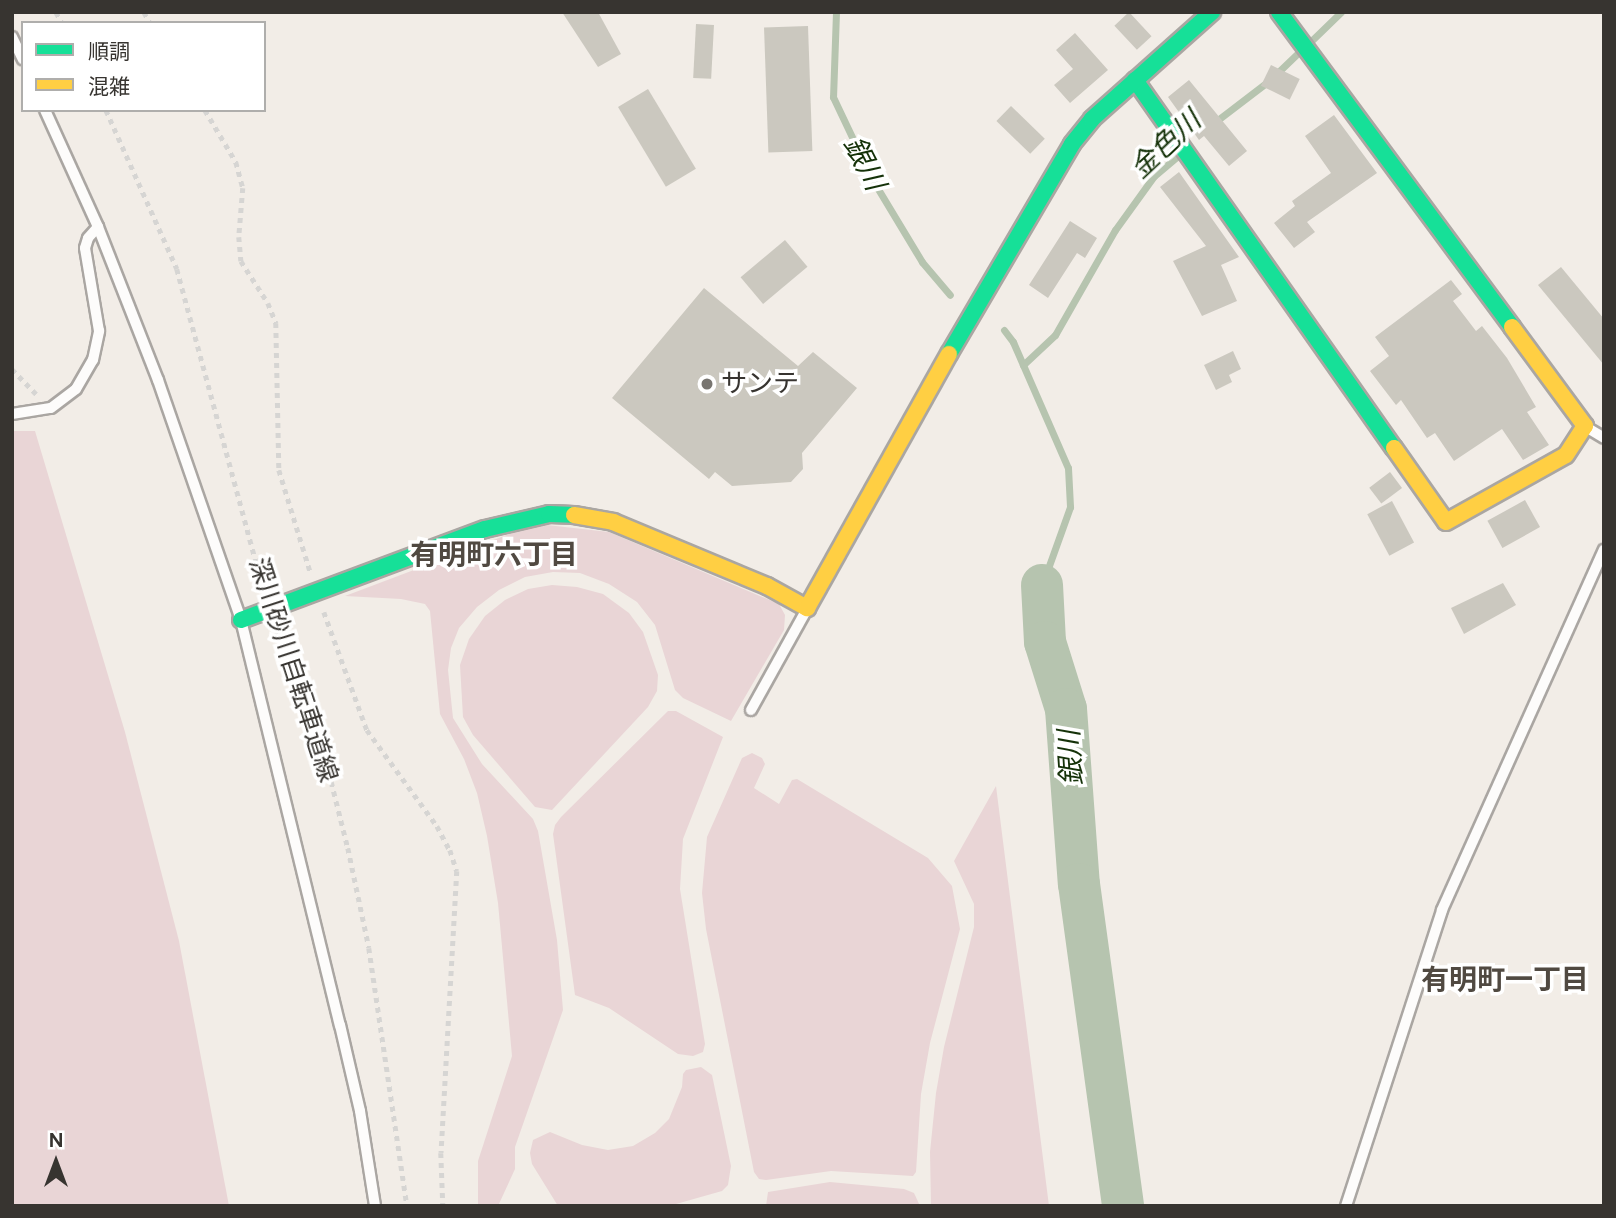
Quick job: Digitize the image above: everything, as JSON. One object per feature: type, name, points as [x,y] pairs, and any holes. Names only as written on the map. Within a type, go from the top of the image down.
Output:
[{"type":"street","points":[[242,620],[485,529],[549,514],[574,515],[613,522],[767,586],[807,608],[990,281],[1072,144],[1092,119],[1212,12]]},
{"type":"street","points":[[1135,80],[1446,522],[1566,455],[1586,426],[1279,12]]},
{"type":"lane","points":[[12,37],[21,56]]},
{"type":"lane","points":[[46,112],[98,227],[158,380],[242,620],[360,1111],[376,1206]]},
{"type":"lane","points":[[12,414],[51,408],[76,389],[93,360],[99,331],[85,247],[88,238],[98,227]]},
{"type":"lane","points":[[1586,426],[1604,438]]},
{"type":"lane","points":[[1346,1206],[1442,910],[1604,550]]},
{"type":"lane","points":[[751,710],[807,608]]},
{"type":"path","name":"深川砂川自転車道線","points":[[107,112],[177,269],[269,610],[329,772],[369,948],[407,1206]]},
{"type":"path","points":[[206,112],[236,162],[243,188],[239,237],[242,261],[268,303],[276,323],[279,470],[352,697],[367,730],[437,826],[450,850],[457,871],[441,1153],[443,1206]]},
{"type":"path","points":[[12,369],[51,408]]},
{"type":"shaded area","points":[[12,431],[35,431],[125,732],[179,941],[229,1206],[12,1206]]},
{"type":"shaded area","points":[[547,525],[609,532],[779,604],[785,615],[784,630],[731,721],[683,698],[675,690],[655,625],[637,602],[609,584],[580,573],[553,572],[525,577],[499,590],[477,607],[459,628],[451,648],[448,670],[453,718],[482,764],[533,819],[538,831],[557,940],[563,1010],[515,1147],[515,1169],[498,1206],[478,1206],[478,1161],[512,1056],[498,903],[487,836],[477,793],[464,759],[440,714],[430,611],[425,604],[401,599],[345,596],[520,530]]},
{"type":"shaded area","points":[[552,585],[577,587],[603,594],[629,613],[643,632],[658,675],[657,691],[648,707],[552,810],[535,807],[473,735],[463,717],[460,665],[469,639],[485,616],[505,600],[528,589]]},
{"type":"shaded area","points":[[668,711],[676,711],[723,737],[683,839],[680,889],[705,1044],[703,1052],[693,1056],[678,1054],[609,1008],[575,995],[553,834],[561,817]]},
{"type":"shaded area","points":[[752,753],[762,758],[765,764],[754,788],[779,804],[792,780],[797,779],[928,858],[952,886],[960,929],[930,1043],[921,1094],[916,1172],[913,1176],[831,1171],[766,1180],[759,1179],[754,1172],[706,929],[702,893],[707,837],[742,758]]},
{"type":"shaded area","points":[[996,786],[1049,1206],[931,1206],[930,1152],[936,1093],[944,1047],[974,927],[974,904],[954,861]]},
{"type":"shaded area","points":[[701,1067],[712,1075],[731,1166],[728,1185],[722,1191],[669,1206],[558,1206],[532,1164],[530,1153],[533,1140],[550,1132],[582,1145],[608,1150],[633,1146],[655,1133],[669,1119],[682,1087],[683,1074],[686,1070]]},
{"type":"shaded area","points":[[830,1182],[904,1189],[914,1193],[920,1206],[766,1206],[768,1192]]},
{"type":"building","points":[[562,12],[598,12],[621,54],[598,67]]},
{"type":"building","points":[[1129,12],[1152,36],[1137,50],[1114,26]]},
{"type":"building","points":[[696,24],[714,25],[711,79],[693,78]]},
{"type":"building","points":[[808,26],[812,151],[768,152],[764,28]]},
{"type":"building","points":[[1075,33],[1108,70],[1070,103],[1054,85],[1073,69],[1056,50]]},
{"type":"building","points":[[1271,65],[1300,79],[1290,100],[1261,86]]},
{"type":"building","points":[[1189,80],[1247,151],[1229,166],[1204,136],[1199,140],[1168,97]]},
{"type":"building","points":[[648,89],[696,169],[666,187],[618,107]]},
{"type":"building","points":[[1011,106],[1045,139],[1030,154],[996,121]]},
{"type":"building","points":[[1334,115],[1377,173],[1307,222],[1315,232],[1294,248],[1274,223],[1295,206],[1292,201],[1331,173],[1305,136]]},
{"type":"building","points":[[1179,172],[1239,257],[1221,265],[1237,301],[1202,316],[1173,261],[1206,246],[1160,187]]},
{"type":"building","points":[[1070,221],[1097,238],[1085,258],[1077,253],[1048,298],[1029,285]]},
{"type":"building","points":[[785,240],[807,267],[763,304],[741,277]]},
{"type":"building","points":[[1561,267],[1604,319],[1604,365],[1538,285]]},
{"type":"building","points":[[1451,280],[1462,294],[1453,301],[1476,331],[1482,326],[1507,358],[1536,407],[1527,412],[1549,445],[1523,460],[1502,429],[1454,461],[1435,433],[1427,438],[1401,400],[1396,405],[1370,371],[1389,356],[1375,337]]},
{"type":"building","name":"サンテ","points":[[704,288],[798,366],[813,352],[857,388],[802,453],[803,469],[791,482],[732,486],[715,472],[709,479],[612,398]]},
{"type":"building","points":[[1233,351],[1241,369],[1229,375],[1232,382],[1216,390],[1204,365]]},
{"type":"building","points":[[1390,472],[1402,488],[1381,504],[1369,488]]},
{"type":"building","points":[[1525,500],[1540,527],[1502,548],[1487,521]]},
{"type":"building","points":[[1392,501],[1414,542],[1389,556],[1367,514]]},
{"type":"building","points":[[1503,583],[1516,605],[1464,634],[1451,608]]},
{"type":"waterway","name":"銀川","points":[[836,12],[833,97],[872,179],[922,262],[950,295]]},
{"type":"waterway","name":"金色川","points":[[1308,44],[1341,12]]},
{"type":"waterway","name":"金色川","points":[[1215,122],[1270,80],[1299,52]]},
{"type":"waterway","name":"金色川","points":[[1023,365],[1055,335],[1115,230],[1154,176],[1180,154]]},
{"type":"waterway","name":"銀川","points":[[1004,330],[1013,342],[1068,468],[1070,507],[1042,585]]},
{"type":"waterway","name":"銀川","points":[[1042,585],[1045,642],[1066,709],[1079,884],[1123,1206]]},
{"type":"traffic: fast","points":[[949,354],[1072,144],[1092,119],[1212,12]]},
{"type":"traffic: fast","points":[[1279,12],[1512,327]]},
{"type":"traffic: fast","points":[[1135,80],[1394,448]]},
{"type":"traffic: fast","points":[[241,620],[485,529],[549,514],[574,515]]},
{"type":"traffic: slow","points":[[1394,448],[1446,522],[1566,455],[1585,426],[1512,327]]},
{"type":"traffic: slow","points":[[574,515],[613,522],[767,586],[807,608],[949,354]]},
{"type":"place","name":"サンテ","points":[[707,384]]},
{"type":"district","name":"有明町六丁目","points":[[494,554]]},
{"type":"district","name":"有明町一丁目","points":[[1505,979]]}]
